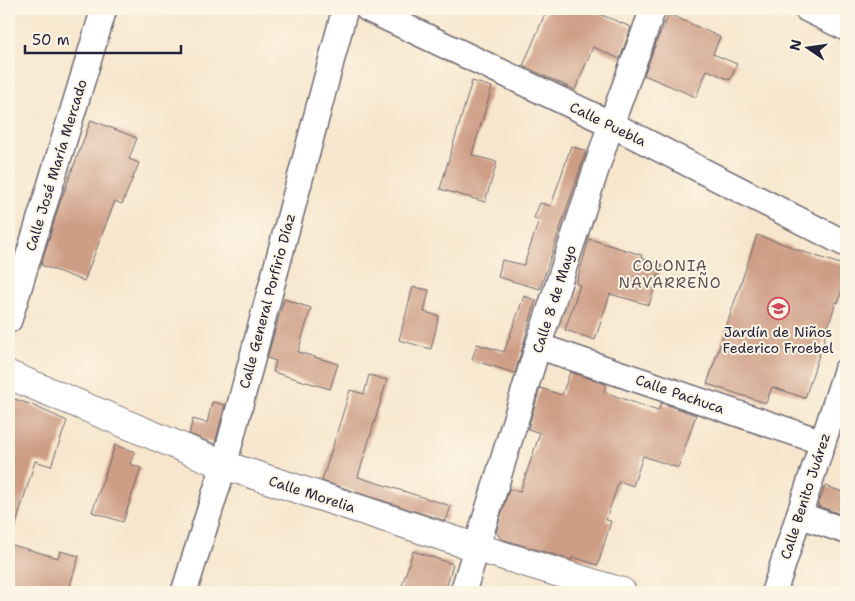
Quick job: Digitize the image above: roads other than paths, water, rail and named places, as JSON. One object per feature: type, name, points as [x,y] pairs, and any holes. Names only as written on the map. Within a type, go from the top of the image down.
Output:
[{"type":"street","name":"Calle José María Mercado","points":[[9,320],[104,9]]},
{"type":"street","name":"Calle General Porfirio Díaz","points":[[184,592],[224,465],[345,9]]},
{"type":"street","name":"Calle Puebla","points":[[368,9],[612,124],[846,244]]},
{"type":"street","name":"Calle 8 de Mayo","points":[[464,592],[538,346],[612,124],[653,9]]},
{"type":"street","points":[[806,9],[846,28]]},
{"type":"street","name":"Calle Pachuca","points":[[538,346],[822,442]]},
{"type":"street","name":"Calle Benito Juárez","points":[[774,592],[846,371]]},
{"type":"street","name":"Calle Morelia","points":[[9,375],[224,465],[478,548],[622,592]]},
{"type":"street","points":[[799,515],[846,531]]},
{"type":"place","name":"Jardín de Niños Federico Froebel","points":[[778,309]]},
{"type":"district","name":"COLONIA NAVARREÑO","points":[[670,274]]}]
